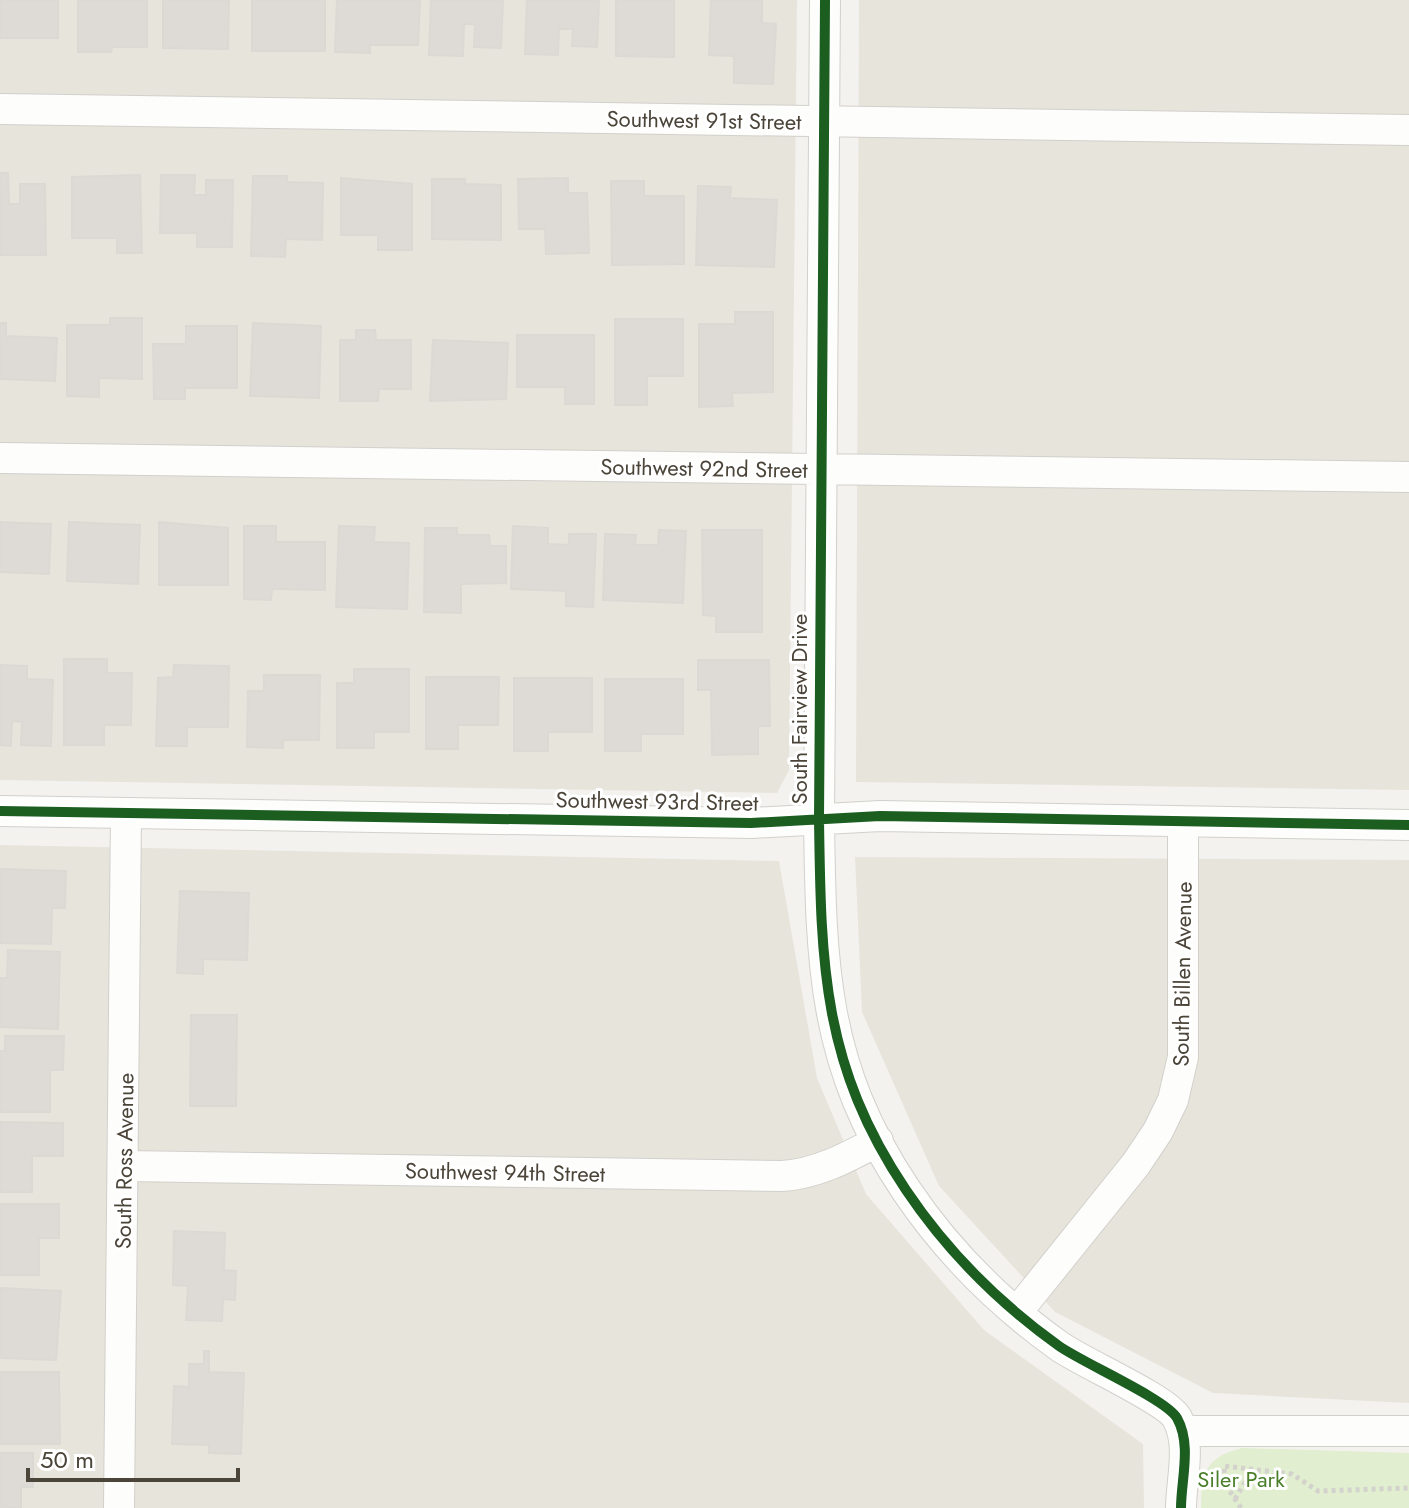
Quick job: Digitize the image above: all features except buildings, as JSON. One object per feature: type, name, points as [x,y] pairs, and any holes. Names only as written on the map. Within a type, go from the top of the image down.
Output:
[{"type":"street","name":"South Fairview Drive","points":[[825,0],[819,470],[821,951],[827,996],[843,1065],[878,1141],[928,1221],[976,1277],[1090,1367],[1172,1412],[1182,1431]]},
{"type":"street","name":"Southwest 91st Street","points":[[0,109],[1409,130]]},
{"type":"street","name":"Southwest 92nd Street","points":[[0,458],[1409,477]]},
{"type":"street","name":"Southwest 93rd Street","points":[[0,811],[751,823],[880,816],[1409,825]]},
{"type":"street","name":"South Ross Avenue","points":[[119,1508],[125,1166],[126,814]]},
{"type":"street","name":"South Billen Avenue","points":[[1017,1312],[1136,1164],[1158,1131],[1173,1100],[1183,1057],[1183,822]]},
{"type":"street","name":"Southwest 94th Street","points":[[125,1166],[782,1176],[803,1174],[842,1160],[878,1141]]},
{"type":"street","points":[[1181,1508],[1182,1431],[1409,1431]]},
{"type":"path","points":[[1241,1508],[1225,1484],[1224,1466],[1292,1474],[1318,1491],[1409,1488]]},
{"type":"path","points":[[1235,1499],[1253,1469]]},
{"type":"shaded area","points":[[0,0],[797,0],[789,770],[777,793],[0,780]]},
{"type":"shaded area","points":[[859,0],[1409,0],[1409,790],[856,782]]},
{"type":"shaded area","points":[[0,845],[779,861],[817,1078],[866,1194],[984,1330],[1143,1444],[1144,1508],[0,1508]]},
{"type":"shaded area","points":[[855,857],[1409,860],[1409,1403],[1213,1393],[1055,1312],[939,1186],[862,1012]]},
{"type":"green space","name":"Siler Park","points":[[1242,1448],[1409,1453],[1409,1508],[1201,1508],[1202,1485],[1208,1468],[1220,1456]]},
{"type":"cycle path","points":[[825,0],[819,819],[825,967],[842,1056],[857,1100],[878,1144],[922,1212],[975,1275],[1059,1346],[1157,1401],[1177,1418],[1185,1451],[1181,1508]]},
{"type":"cycle path","points":[[0,811],[751,823],[880,816],[1409,825]]}]
